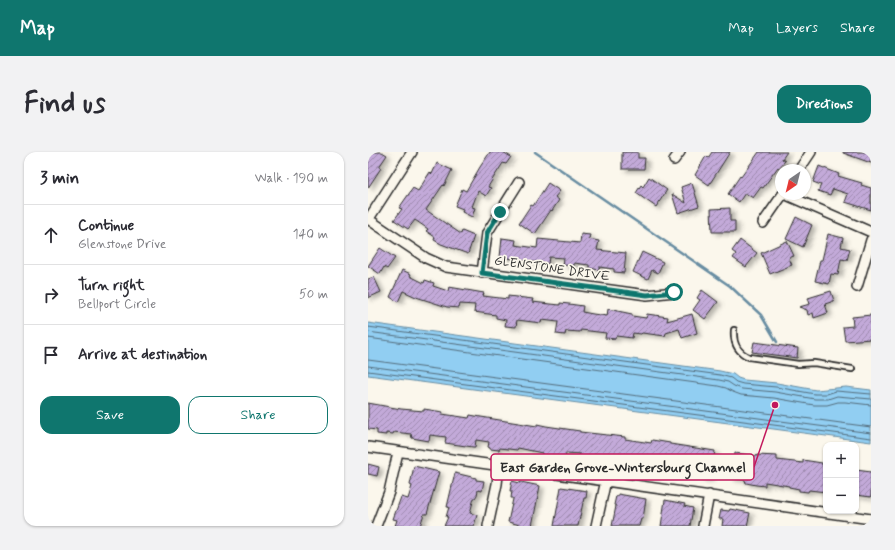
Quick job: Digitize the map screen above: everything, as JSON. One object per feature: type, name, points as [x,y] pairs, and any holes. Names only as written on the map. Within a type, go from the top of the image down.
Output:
[{"type":"street","points":[[368,220],[412,152]]},
{"type":"street","points":[[674,160],[680,152]]},
{"type":"street","points":[[803,164],[811,152]]},
{"type":"street","points":[[482,273],[487,233],[519,182]]},
{"type":"street","points":[[763,222],[779,200]]},
{"type":"street","points":[[797,200],[871,232]]},
{"type":"street","name":"GLENSTONE DRIVE","points":[[368,220],[426,258],[446,267],[647,295],[674,292]]},
{"type":"street","points":[[857,287],[871,240]]},
{"type":"street","points":[[368,447],[499,467],[606,480],[871,518]]},
{"type":"street","points":[[376,526],[389,492],[398,452]]},
{"type":"street","points":[[488,526],[499,467]]},
{"type":"street","points":[[596,526],[606,480]]},
{"type":"street","points":[[703,526],[709,495]]},
{"type":"lane","points":[[734,330],[734,344],[742,354],[749,357],[798,364],[814,363],[852,370]]},
{"type":"water","points":[[368,323],[720,371],[733,374],[744,380],[777,383],[816,390],[846,387],[871,390],[871,442],[368,375]]},
{"type":"building","points":[[368,152],[382,152],[387,155],[379,167],[381,168],[368,188]]},
{"type":"building","points":[[490,152],[503,152],[511,157],[506,164],[503,163],[494,177],[488,187],[491,188],[486,196],[478,191],[472,207],[475,208],[472,217],[462,212],[463,209],[455,206],[462,189],[466,191]]},
{"type":"building","points":[[622,152],[638,152],[638,158],[645,158],[644,169],[622,169]]},
{"type":"building","points":[[712,152],[730,152],[709,185],[695,175],[706,156],[708,158]]},
{"type":"building","points":[[759,152],[787,152],[782,159],[785,161],[782,164],[775,164],[775,171],[763,188],[761,187],[753,198],[745,193],[739,202],[728,194],[740,176],[741,177]]},
{"type":"building","points":[[871,152],[871,163],[843,153]]},
{"type":"building","points":[[437,163],[452,170],[444,186],[443,185],[426,210],[461,234],[462,231],[474,236],[468,254],[434,240],[435,237],[426,231],[428,229],[415,220],[408,229],[394,220],[402,209],[399,208],[413,188],[418,191],[430,172],[432,174]]},
{"type":"building","points":[[819,166],[839,174],[838,176],[862,183],[861,185],[871,188],[871,210],[845,202],[848,194],[833,189],[830,195],[818,191],[821,185],[813,182]]},
{"type":"building","points":[[649,177],[667,190],[656,207],[636,193],[641,185],[643,187]]},
{"type":"building","points":[[548,183],[560,191],[555,197],[559,200],[535,234],[519,223],[531,205],[533,206]]},
{"type":"building","points":[[692,183],[699,206],[678,213],[672,194],[686,203],[681,187]]},
{"type":"building","points":[[730,208],[730,221],[735,221],[735,232],[712,232],[711,209]]},
{"type":"building","points":[[796,217],[812,225],[803,247],[786,239]]},
{"type":"building","points":[[581,234],[590,235],[589,239],[599,241],[597,250],[626,253],[624,273],[614,272],[614,269],[599,267],[599,270],[589,268],[589,265],[574,263],[574,266],[563,265],[564,258],[549,257],[548,264],[500,257],[502,238],[516,240],[515,245],[537,248],[538,239],[580,243]]},
{"type":"building","points":[[828,234],[843,238],[841,247],[850,249],[847,260],[841,259],[838,275],[831,274],[829,284],[815,281]]},
{"type":"building","points":[[740,240],[757,253],[746,267],[733,258],[736,254],[732,251]]},
{"type":"building","points":[[787,241],[794,256],[789,258],[792,265],[770,274],[761,253]]},
{"type":"building","points":[[380,248],[395,258],[387,269],[384,267],[380,274],[368,266]]},
{"type":"building","points":[[642,252],[663,262],[658,273],[652,270],[648,279],[633,272]]},
{"type":"building","points":[[402,270],[424,283],[425,280],[434,283],[433,286],[448,291],[449,287],[484,293],[483,296],[508,299],[508,296],[533,299],[532,302],[583,306],[582,312],[593,314],[607,316],[608,309],[632,314],[632,316],[646,318],[647,314],[668,317],[667,321],[692,314],[697,333],[682,338],[679,329],[666,333],[665,336],[633,333],[632,338],[616,336],[615,339],[605,338],[606,333],[581,330],[580,332],[566,331],[565,335],[556,334],[558,322],[542,320],[541,323],[517,320],[516,327],[505,326],[506,320],[496,318],[496,315],[474,312],[475,305],[460,304],[459,308],[447,307],[403,291],[398,302],[390,297]]},
{"type":"building","points":[[374,277],[381,292],[368,298],[368,279]]},
{"type":"building","points":[[702,290],[718,302],[705,319],[693,310],[700,300],[697,298]]},
{"type":"building","points":[[831,291],[834,301],[825,304],[828,313],[814,318],[813,313],[808,315],[807,310],[799,307],[810,304],[808,298]]},
{"type":"building","points":[[871,315],[871,339],[845,341],[843,327],[853,326],[852,317]]},
{"type":"building","points":[[754,342],[798,348],[797,358],[752,352]]},
{"type":"building","points":[[368,403],[401,409],[424,411],[424,409],[443,412],[442,414],[469,418],[470,415],[537,426],[537,424],[580,432],[625,437],[625,439],[651,443],[652,440],[715,451],[712,471],[710,471],[709,479],[700,478],[701,474],[677,470],[677,472],[658,472],[658,466],[645,464],[644,466],[636,466],[636,469],[604,464],[592,461],[592,459],[579,457],[580,454],[566,453],[565,459],[542,456],[542,453],[518,448],[517,450],[500,448],[499,450],[490,449],[488,447],[489,442],[476,440],[475,447],[473,447],[445,443],[446,437],[430,435],[429,441],[412,438],[411,434],[394,432],[393,434],[386,433],[386,435],[377,434],[377,430],[368,429]]},
{"type":"building","points":[[735,453],[757,456],[777,456],[777,460],[803,463],[803,460],[822,463],[823,492],[809,490],[808,492],[799,491],[799,489],[789,486],[765,482],[765,486],[756,485],[746,483],[745,480],[731,478]]},
{"type":"building","points":[[368,464],[379,467],[377,476],[368,474]]},
{"type":"building","points":[[414,466],[439,472],[427,514],[424,514],[420,526],[395,526],[397,520],[393,519],[401,497],[408,499],[412,486],[410,485]]},
{"type":"building","points":[[859,470],[871,472],[871,497],[859,495]]},
{"type":"building","points":[[455,473],[484,481],[482,491],[478,490],[477,495],[474,498],[470,513],[477,515],[474,526],[444,526],[448,517],[446,517],[449,507],[447,507]]},
{"type":"building","points":[[512,481],[540,486],[532,526],[508,522],[513,499],[511,498],[512,491],[510,491]]},
{"type":"building","points":[[561,487],[587,491],[578,526],[554,526]]},
{"type":"building","points":[[618,494],[646,499],[643,519],[641,519],[639,526],[612,526],[616,506],[614,505]]},
{"type":"building","points":[[665,500],[685,504],[684,506],[693,508],[690,526],[661,526]]},
{"type":"building","points":[[730,509],[750,513],[747,526],[722,526],[723,519],[719,519],[721,510],[729,511]]},
{"type":"waterway","points":[[535,152],[730,286],[761,315],[777,342]]},
{"type":"place","name":"East Garden Grove-Wintersburg Channel","points":[[775,405]]},
{"type":"route","points":[[500,212],[487,233],[482,273],[647,295],[674,292]]}]
